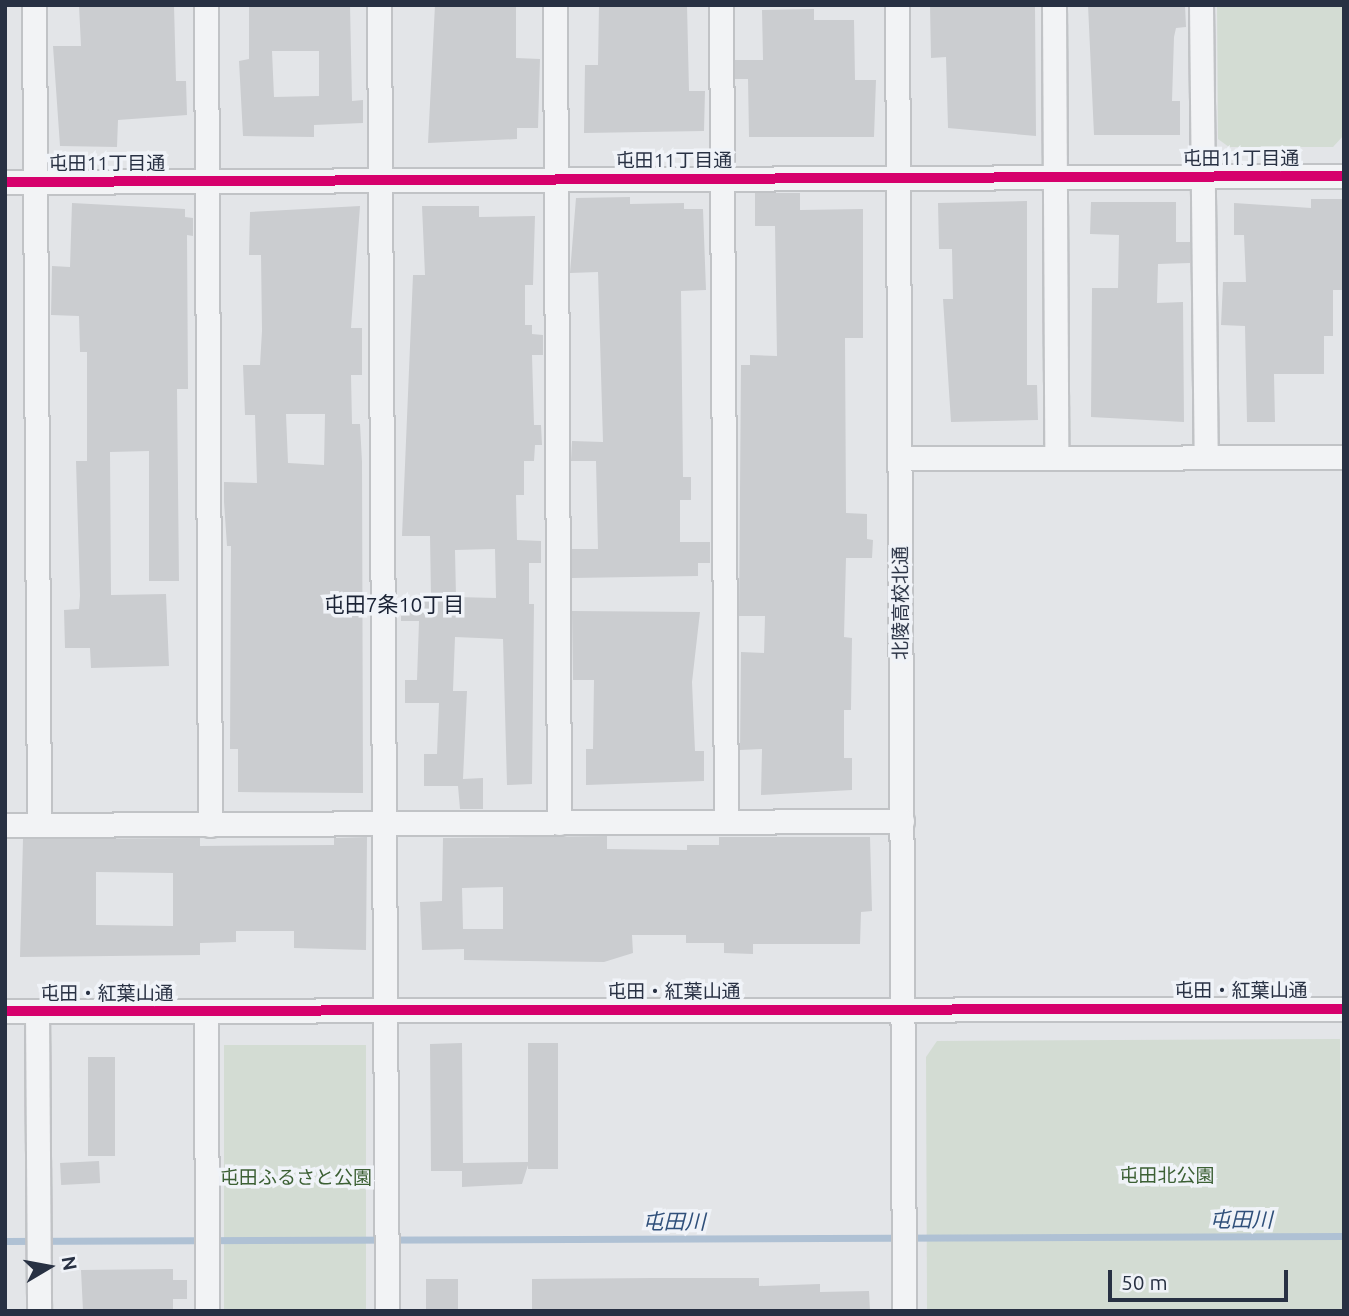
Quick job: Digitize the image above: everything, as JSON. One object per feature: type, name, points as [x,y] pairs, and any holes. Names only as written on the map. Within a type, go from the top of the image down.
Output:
[{"type":"street","points":[[34,5],[39,825]]},
{"type":"street","points":[[206,5],[210,825]]},
{"type":"street","points":[[379,5],[387,1311]]},
{"type":"street","points":[[555,5],[559,823]]},
{"type":"street","points":[[721,5],[726,822]]},
{"type":"street","name":"北陵高校北通","points":[[898,5],[904,1311]]},
{"type":"street","points":[[1054,5],[1056,457]]},
{"type":"street","points":[[1201,5],[1206,457]]},
{"type":"street","name":"屯田11丁目通","points":[[5,182],[1344,176]]},
{"type":"street","points":[[900,458],[1344,457]]},
{"type":"street","points":[[5,825],[902,821]]},
{"type":"street","name":"屯田・紅葉山通","points":[[5,1012],[1344,1009]]},
{"type":"street","points":[[37,1011],[39,1311]]},
{"type":"street","points":[[206,1011],[207,1311]]},
{"type":"green space","points":[[1217,5],[1344,5],[1344,135],[1333,147],[1229,147],[1218,139]]},
{"type":"green space","name":"屯田北公園","points":[[1340,1039],[1344,1311],[927,1311],[926,1057],[937,1041]]},
{"type":"green space","name":"屯田ふるさと公園","points":[[224,1045],[366,1045],[366,1311],[224,1311]]},
{"type":"building","points":[[174,5],[176,81],[186,81],[187,115],[118,120],[117,147],[60,146],[53,46],[81,46],[79,6]]},
{"type":"building","points":[[249,5],[350,5],[352,101],[363,100],[363,123],[314,125],[314,137],[243,136],[239,61],[249,59]],"holes":[[[272,51],[319,51],[319,96],[274,97]]]},
{"type":"building","points":[[435,5],[516,5],[516,58],[540,59],[538,128],[517,128],[517,139],[428,143]]},
{"type":"building","points":[[599,5],[687,5],[689,91],[705,91],[704,131],[584,133],[585,65],[598,65]]},
{"type":"building","points":[[930,5],[1035,6],[1036,136],[948,128],[946,57],[931,58]]},
{"type":"building","points":[[1088,5],[1185,5],[1186,27],[1176,28],[1174,37],[1172,101],[1180,101],[1180,135],[1094,135]]},
{"type":"building","points":[[814,9],[814,20],[854,20],[855,80],[876,80],[874,137],[749,137],[748,79],[735,79],[735,60],[763,60],[762,10]]},
{"type":"building","points":[[755,193],[800,193],[800,210],[863,209],[863,338],[845,338],[846,513],[867,514],[867,539],[873,540],[872,558],[846,558],[844,637],[852,638],[851,710],[844,710],[844,758],[852,758],[852,790],[761,795],[762,749],[740,750],[741,652],[764,653],[765,616],[739,616],[741,365],[750,365],[750,355],[777,356],[775,226],[755,226]]},
{"type":"building","points":[[630,197],[630,204],[684,203],[684,209],[703,209],[706,290],[681,291],[683,477],[691,477],[691,500],[680,500],[680,542],[710,542],[710,563],[698,563],[698,576],[572,578],[572,549],[598,549],[596,461],[571,461],[572,441],[603,442],[598,272],[570,273],[576,198]]},
{"type":"building","points":[[1311,199],[1342,199],[1344,290],[1333,290],[1333,336],[1324,336],[1324,374],[1274,374],[1275,422],[1247,422],[1245,326],[1221,325],[1223,282],[1246,282],[1244,235],[1234,235],[1234,203],[1311,208]]},
{"type":"building","points":[[1027,201],[1027,385],[1037,385],[1038,420],[951,422],[943,299],[953,299],[952,249],[939,249],[938,203]]},
{"type":"building","points":[[1091,202],[1176,202],[1176,242],[1190,242],[1190,263],[1158,264],[1157,303],[1183,302],[1184,422],[1091,417],[1092,288],[1118,288],[1119,235],[1090,234]]},
{"type":"building","points":[[72,203],[185,209],[185,217],[193,218],[193,236],[187,235],[188,389],[177,389],[179,581],[149,581],[149,451],[110,452],[111,595],[166,594],[169,666],[91,668],[90,648],[65,648],[64,610],[79,609],[80,596],[76,461],[87,461],[87,352],[80,352],[79,316],[51,315],[52,266],[70,267]]},
{"type":"building","points":[[360,206],[351,328],[362,328],[362,375],[351,375],[352,424],[360,424],[362,462],[363,793],[238,792],[238,749],[230,749],[231,546],[227,546],[224,482],[257,483],[255,415],[245,415],[243,365],[260,365],[262,331],[261,255],[249,255],[250,212]],"holes":[[[286,414],[325,414],[324,465],[288,463]]]},
{"type":"building","points":[[422,206],[479,206],[479,217],[535,216],[533,285],[525,285],[525,325],[532,325],[532,334],[543,335],[543,355],[532,355],[534,425],[541,425],[542,445],[535,445],[534,461],[524,461],[524,495],[516,495],[517,540],[541,541],[541,563],[529,563],[529,604],[534,604],[532,784],[507,785],[503,639],[455,637],[453,691],[467,691],[463,779],[483,778],[483,809],[460,809],[458,786],[424,786],[424,754],[437,754],[439,703],[405,703],[405,680],[417,680],[419,621],[401,621],[401,601],[431,596],[430,536],[402,536],[413,275],[425,275]],"holes":[[[495,549],[496,598],[456,597],[455,550]]]},
{"type":"building","points":[[572,611],[700,612],[692,682],[695,751],[704,751],[704,781],[586,785],[586,749],[593,749],[594,680],[573,680]]},
{"type":"building","points":[[607,836],[607,849],[687,850],[687,845],[719,845],[719,837],[870,837],[872,911],[861,912],[860,944],[753,944],[753,954],[724,953],[724,943],[686,943],[686,935],[632,935],[633,953],[604,962],[464,960],[464,949],[422,950],[420,902],[442,901],[443,838]],"holes":[[[503,887],[503,929],[463,929],[462,888]]]},
{"type":"building","points":[[367,837],[366,950],[294,948],[294,931],[236,931],[236,942],[200,943],[200,955],[20,957],[23,839],[200,838],[200,846],[334,845],[334,838]],"holes":[[[96,872],[173,873],[173,926],[96,925]]]},
{"type":"building","points":[[462,1043],[463,1163],[529,1162],[522,1184],[462,1187],[462,1171],[431,1171],[430,1044]]},
{"type":"building","points":[[528,1043],[558,1043],[558,1169],[528,1169]]},
{"type":"building","points":[[88,1057],[115,1057],[115,1156],[88,1156]]},
{"type":"building","points":[[99,1161],[100,1183],[61,1185],[60,1163]]},
{"type":"building","points":[[173,1269],[173,1280],[187,1280],[187,1299],[173,1299],[173,1311],[83,1311],[81,1270]]},
{"type":"building","points":[[759,1278],[759,1286],[820,1284],[820,1292],[869,1291],[870,1311],[532,1311],[532,1279]]},
{"type":"building","points":[[426,1279],[458,1279],[458,1311],[426,1311]]},
{"type":"waterway","name":"屯田川","points":[[5,1241],[1344,1236]]},
{"type":"cycle path","points":[[5,182],[1344,176]]},
{"type":"cycle path","points":[[5,1011],[1344,1009]]},
{"type":"district","name":"屯田7条10丁目","points":[[394,604]]}]
